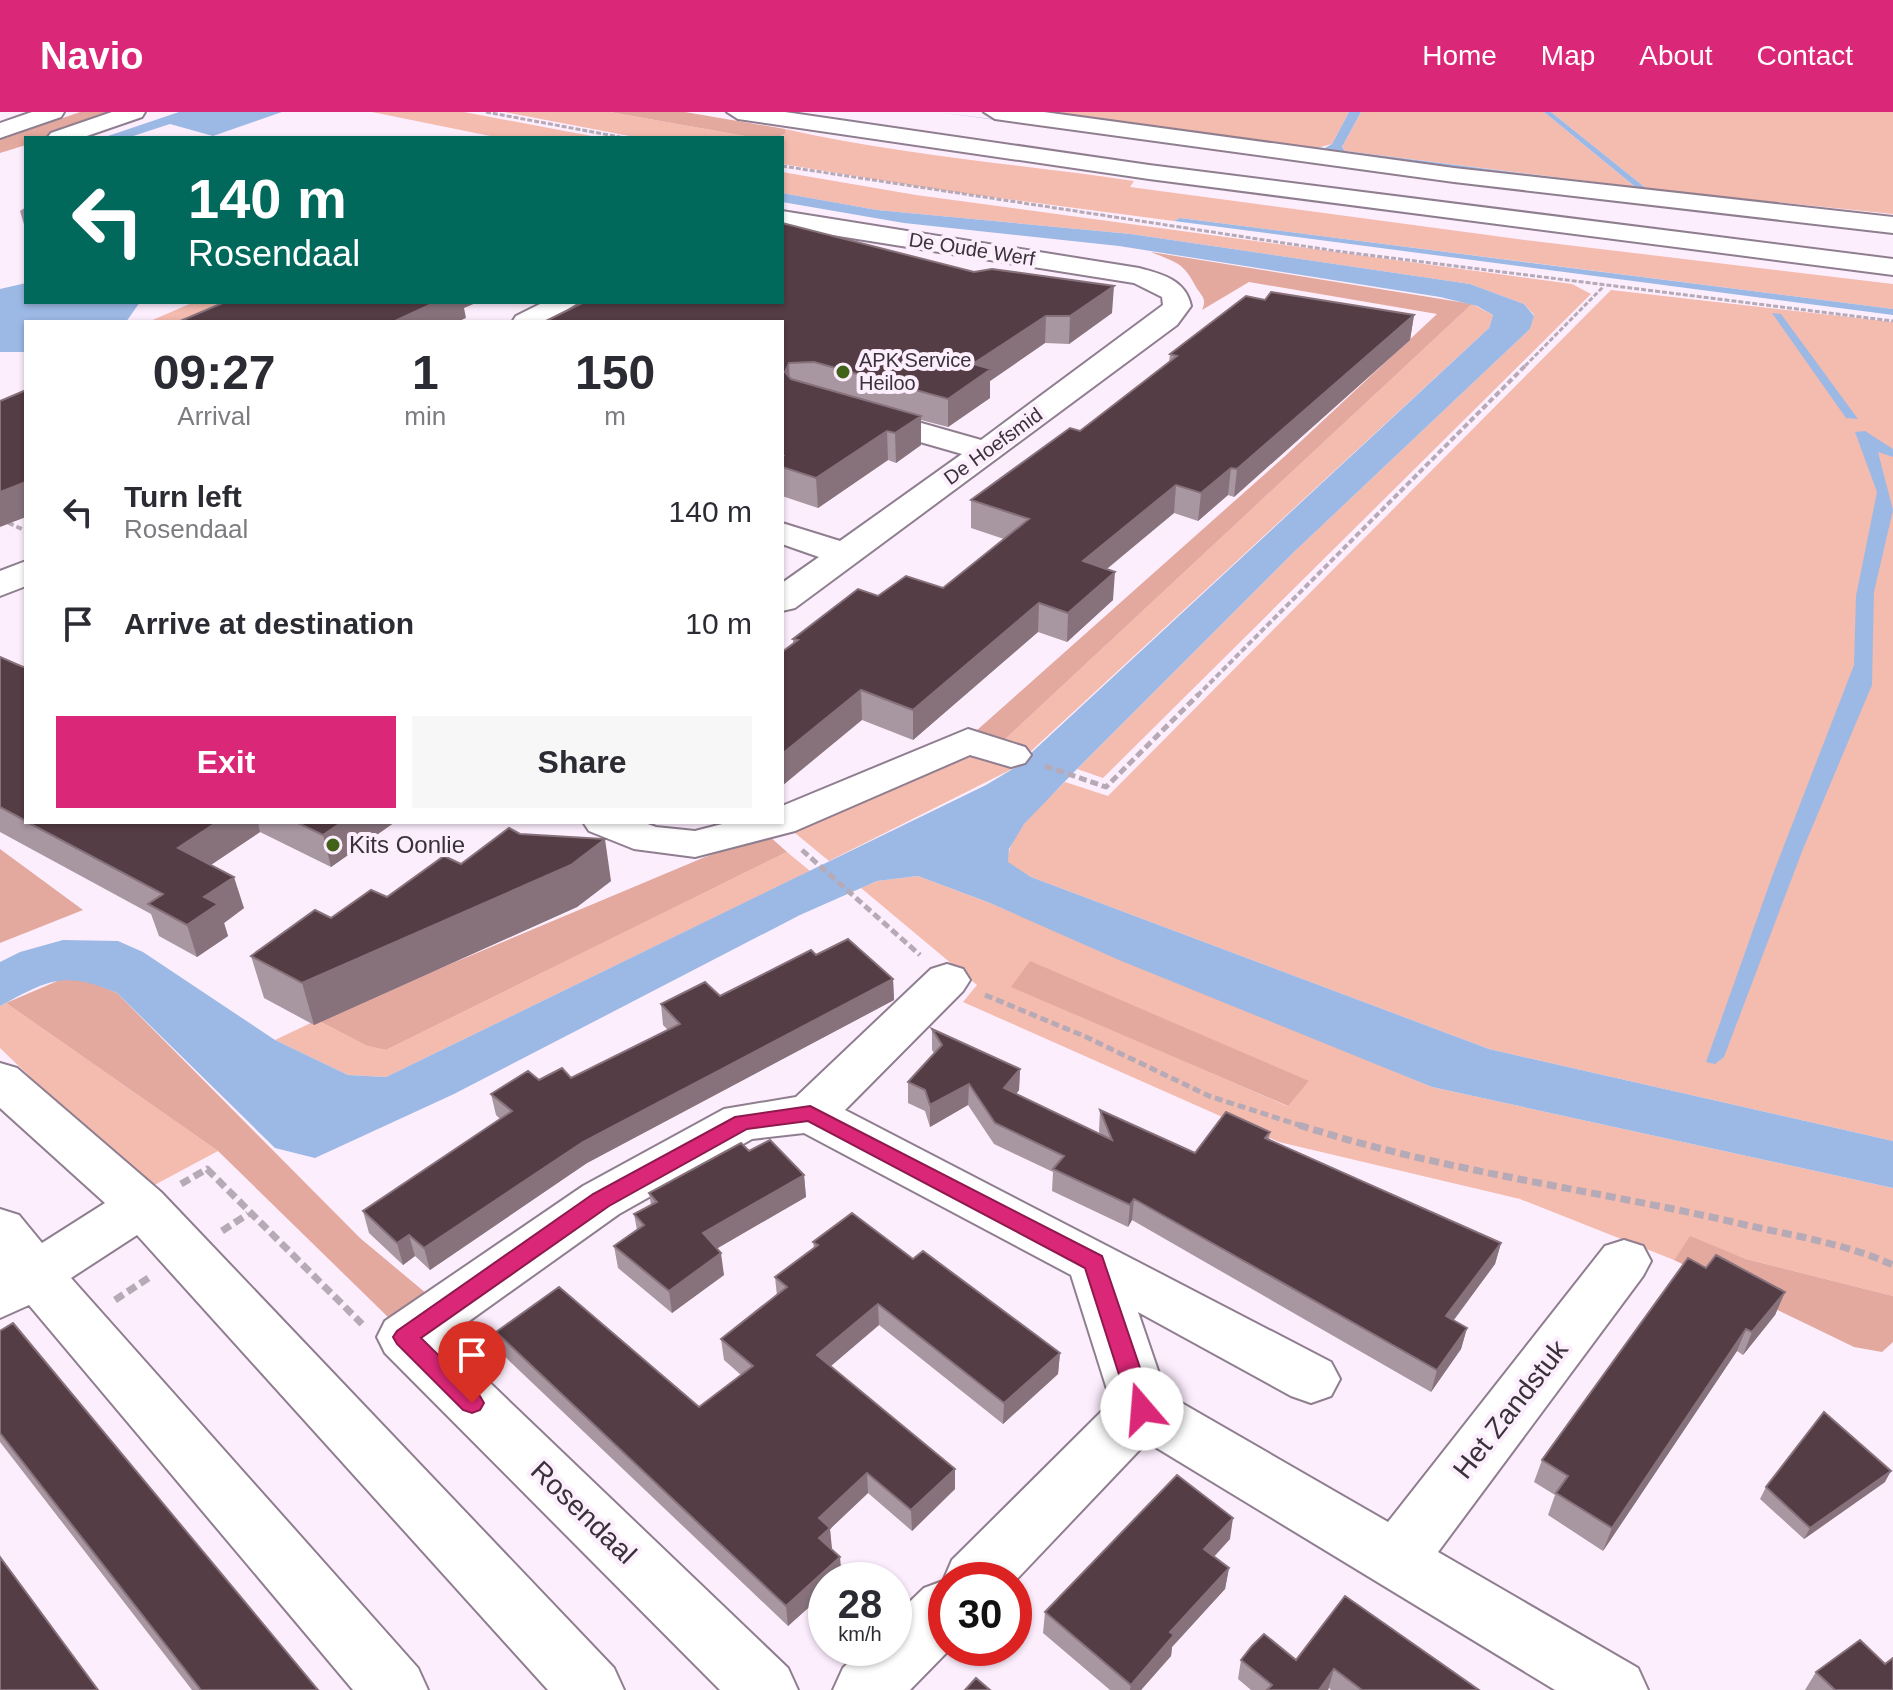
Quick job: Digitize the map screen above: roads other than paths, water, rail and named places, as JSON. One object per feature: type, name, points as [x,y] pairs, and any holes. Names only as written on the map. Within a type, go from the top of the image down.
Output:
[{"type":"main road","points":[[0,131],[53,112]]},
{"type":"main road","points":[[65,136],[134,112]]},
{"type":"main road","points":[[738,112],[1180,176],[1893,267]]},
{"type":"main road","points":[[848,112],[1474,198],[1893,246]]},
{"type":"main road","points":[[995,112],[1454,175],[1893,225]]},
{"type":"main road","name":"De Oude Werf","points":[[784,219],[1139,276],[1161,284]]},
{"type":"main road","name":"De Hoefsmid","points":[[784,599],[1167,319],[1177,306],[1175,294],[1161,284]]},
{"type":"main road","points":[[530,320],[561,304]]},
{"type":"main road","points":[[834,408],[986,451]]},
{"type":"main road","points":[[784,534],[845,554]]},
{"type":"main road","points":[[0,585],[24,573]]},
{"type":"main road","points":[[784,821],[968,741],[1011,755]]},
{"type":"main road","points":[[609,824],[649,840],[695,844],[773,824]]},
{"type":"main road","points":[[947,980],[810,1114],[1311,1379]]},
{"type":"main road","points":[[0,1080],[142,1206],[591,1690]]},
{"type":"main road","name":"Rosendaal","points":[[765,1690],[405,1337],[601,1200],[742,1122],[810,1114]]},
{"type":"main road","points":[[19,1285],[142,1206]]},
{"type":"main road","points":[[0,1229],[19,1285],[76,1325],[395,1690]]},
{"type":"main road","name":"Het Zandstuk","points":[[1397,1558],[1624,1261]]},
{"type":"main road","points":[[1094,1262],[1142,1409],[1615,1690]]},
{"type":"main road","points":[[992,1562],[1142,1409]]},
{"type":"main road","points":[[866,1690],[928,1627]]},
{"type":"water","points":[[179,112],[282,112],[213,136],[170,124],[133,136],[108,136]]},
{"type":"water","points":[[937,112],[1893,233],[1460,183]]},
{"type":"water","points":[[1349,112],[1361,112],[1342,147],[1345,151],[1585,181],[1339,156],[1205,135],[1325,148],[1332,144]]},
{"type":"water","points":[[1544,112],[1551,112],[1647,189],[1893,217],[1616,189],[1616,185],[1634,186]]},
{"type":"water","points":[[784,193],[877,210],[1131,234],[1470,284],[1524,304],[1534,316],[1530,329],[1294,552],[1024,824],[1009,849],[1008,862],[1031,877],[1489,1049],[1893,1141],[1893,1188],[1432,1087],[918,876],[877,881],[800,915],[454,1094],[315,1158],[275,1148],[117,993],[83,982],[57,981],[44,984],[0,1006],[0,962],[20,952],[63,940],[118,941],[143,952],[275,1040],[348,1075],[386,1077],[986,785],[1016,767],[1489,328],[1493,315],[1477,306],[1440,297],[1119,246],[904,223],[784,202]]},
{"type":"water","points":[[1180,218],[1893,309],[1893,315],[1174,221]]},
{"type":"water","points":[[24,283],[24,304],[139,304],[127,320],[24,320],[24,352],[0,352],[0,289]]},
{"type":"water","points":[[1772,313],[1781,314],[1858,419],[1846,418]]},
{"type":"water","points":[[1865,431],[1893,449],[1893,457],[1878,452],[1893,510],[1874,592],[1872,685],[1803,849],[1724,1057],[1715,1064],[1706,1062],[1773,874],[1854,665],[1856,596],[1877,492],[1855,432]]},
{"type":"place","name":"APK Service Heiloo","points":[[843,372]]},
{"type":"place","name":"Kits Oonlie","points":[[333,845]]}]
